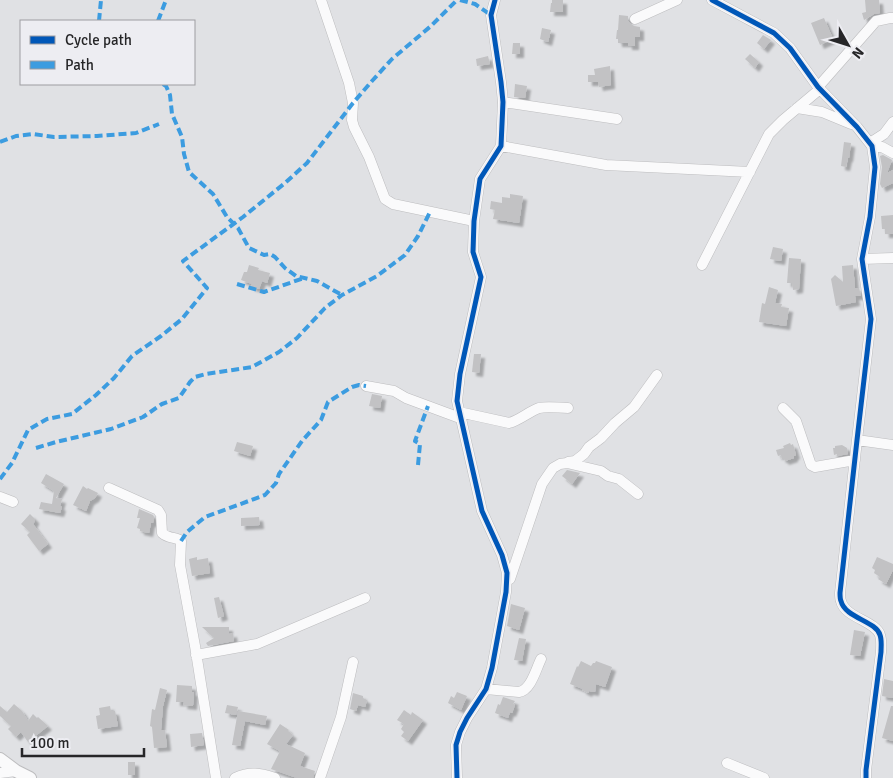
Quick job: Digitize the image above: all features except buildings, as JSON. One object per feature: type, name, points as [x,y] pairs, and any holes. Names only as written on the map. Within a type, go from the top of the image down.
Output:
[{"type":"street","points":[[321,0],[348,83],[353,103],[352,120],[354,128],[369,157],[385,199],[393,204],[474,221]]},
{"type":"street","points":[[494,0],[491,15],[502,82],[500,146],[480,179],[474,221],[473,252],[481,277],[460,374],[457,401],[482,510],[502,555],[507,573],[506,592]]},
{"type":"street","points":[[635,19],[677,0]]},
{"type":"street","points":[[712,0],[774,33],[790,48],[819,88],[871,145],[875,167],[870,217],[862,259],[871,320],[840,593],[844,608],[877,630],[881,636],[881,652],[866,778]]},
{"type":"street","points":[[702,264],[769,134],[819,88],[876,21],[893,18]]},
{"type":"street","points":[[502,102],[617,119]]},
{"type":"street","points":[[797,108],[822,112],[856,127]]},
{"type":"street","points":[[871,145],[884,134],[893,122]]},
{"type":"street","points":[[871,145],[882,146],[893,153]]},
{"type":"street","points":[[500,146],[606,165],[750,172]]},
{"type":"street","points":[[862,259],[893,258]]},
{"type":"street","points":[[457,778],[456,745],[467,718],[486,689],[513,565],[542,484],[553,468],[560,464],[575,461],[634,407],[657,375]]},
{"type":"street","points":[[366,386],[394,391],[406,398],[459,415],[509,423],[517,421],[530,412],[541,408],[568,408]]},
{"type":"street","points":[[783,408],[796,422],[811,465],[815,467],[855,460]]},
{"type":"street","points":[[856,440],[893,444]]},
{"type":"street","points":[[567,463],[601,471],[608,476],[619,479],[638,494]]},
{"type":"street","points":[[109,488],[158,510],[162,515],[162,533],[168,538],[181,541],[180,565],[216,778]]},
{"type":"street","points":[[0,497],[13,502]]},
{"type":"street","points":[[196,655],[257,644],[366,598]]},
{"type":"street","points":[[486,689],[524,691],[528,687],[541,659]]},
{"type":"street","points":[[320,778],[342,717],[353,662]]},
{"type":"street","points":[[0,759],[16,771],[30,778]]},
{"type":"street","points":[[727,763],[764,778]]},
{"type":"street","points":[[0,773],[16,771]]},
{"type":"street","points":[[235,778],[240,775],[260,773],[274,778]]},
{"type":"marked path","points":[[99,20],[101,0]]},
{"type":"marked path","points":[[158,20],[166,0]]},
{"type":"marked path","points":[[0,479],[12,463],[28,430],[47,419],[72,414],[114,378],[132,356],[182,319],[207,288],[183,261],[243,217],[307,163],[353,103],[392,59],[431,26],[457,0]]},
{"type":"marked path","points":[[460,0],[475,4],[491,15]]},
{"type":"marked path","points":[[164,85],[170,95],[172,114],[182,137],[189,172],[213,194],[227,217],[238,228],[249,248],[264,255],[270,254],[296,276],[317,281],[342,295]]},
{"type":"marked path","points":[[0,142],[16,136],[33,134],[54,137],[136,133],[159,124]]},
{"type":"marked path","points":[[36,448],[111,429],[143,417],[162,404],[179,398],[195,377],[252,367],[279,352],[297,338],[325,308],[342,295],[377,276],[405,255],[418,236],[430,212]]},
{"type":"marked path","points":[[237,284],[264,292],[304,278]]},
{"type":"marked path","points":[[181,541],[187,532],[205,517],[265,495],[276,483],[279,474],[302,441],[321,420],[328,402],[352,387],[366,386]]},
{"type":"marked path","points":[[418,465],[420,444],[415,441],[428,406]]},
{"type":"cycle path","points":[[457,778],[456,745],[467,718],[486,689],[492,668],[506,592],[507,573],[502,555],[482,511],[457,401],[460,374],[481,277],[473,252],[474,221],[480,179],[501,146],[503,102],[491,15],[495,0]]},
{"type":"cycle path","points":[[712,0],[774,33],[790,48],[818,87],[857,127],[872,146],[875,167],[870,217],[862,259],[871,319],[840,593],[840,599],[848,612],[873,626],[881,639],[866,778]]}]
